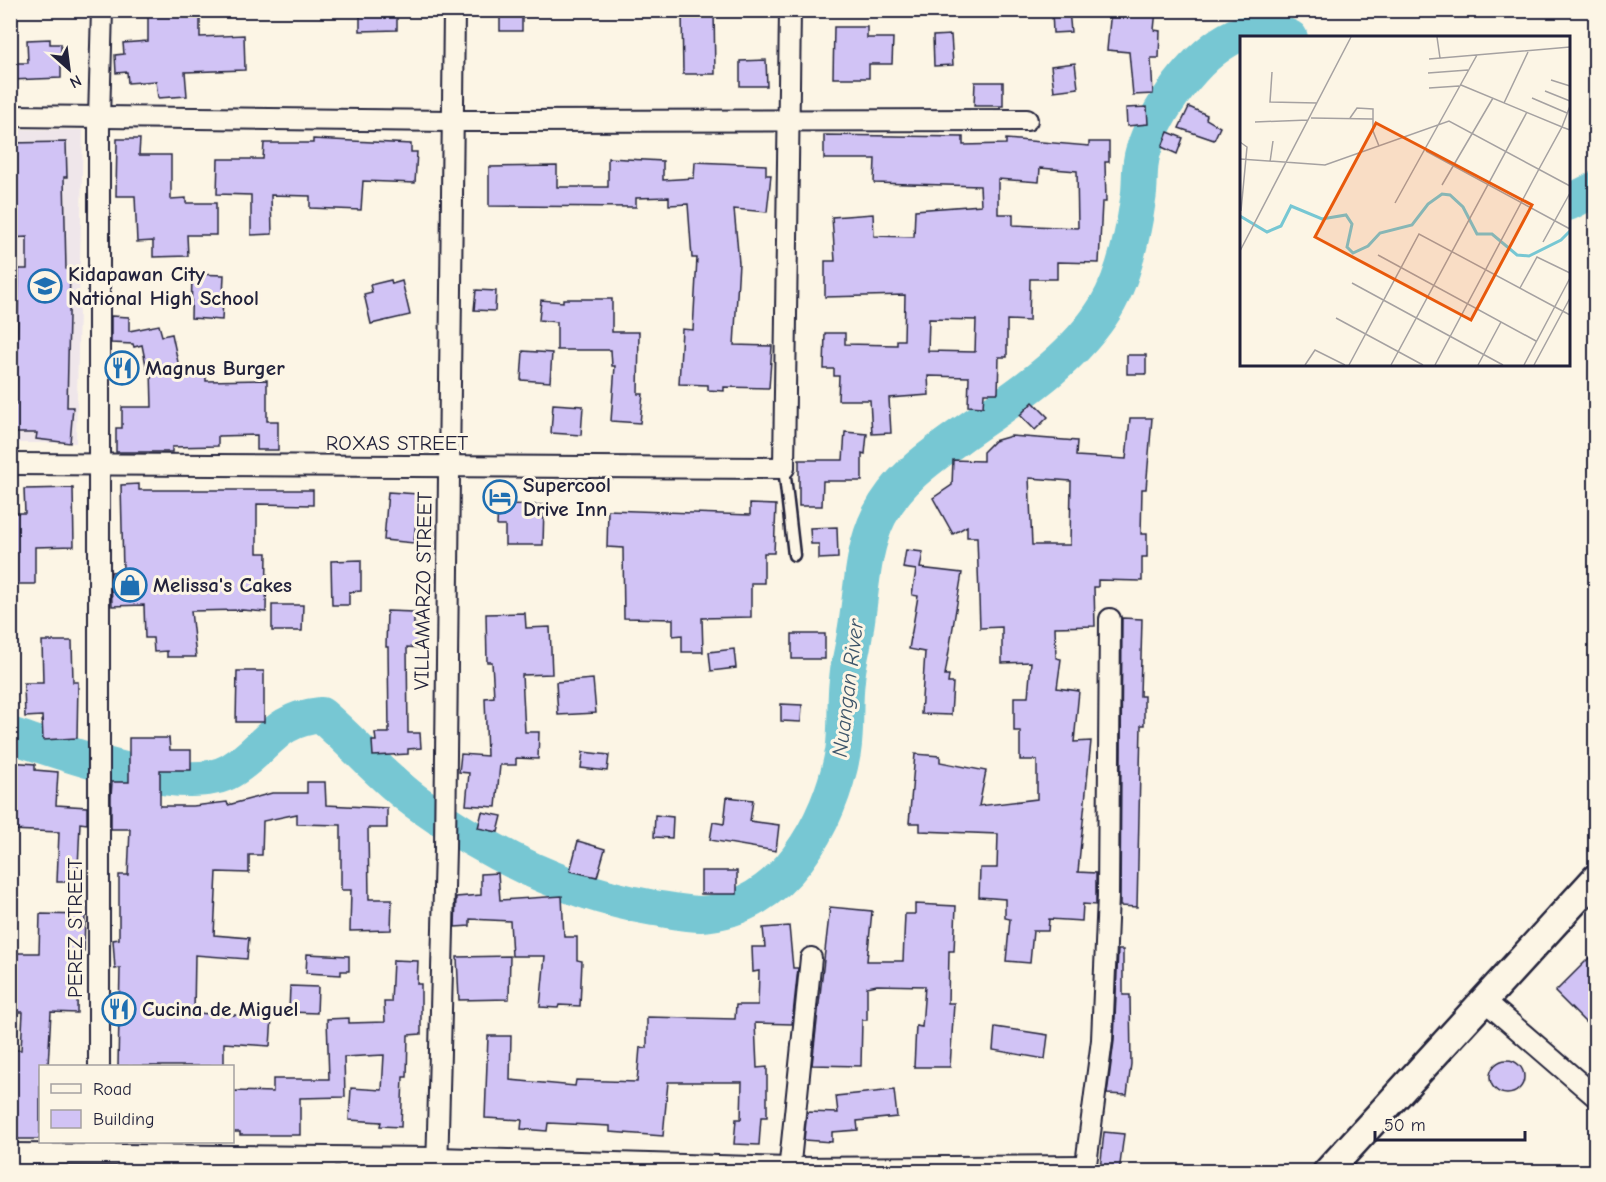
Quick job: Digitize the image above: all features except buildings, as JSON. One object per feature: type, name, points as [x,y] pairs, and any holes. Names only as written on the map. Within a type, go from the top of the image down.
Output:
[{"type":"main road","points":[[1327,1172],[1596,878]]},
{"type":"street","name":"PEREZ STREET","points":[[99,1065],[99,118],[102,10]]},
{"type":"street","name":"VILLAMARZO STREET","points":[[437,1165],[445,848],[454,10]]},
{"type":"street","points":[[784,468],[790,10]]},
{"type":"street","points":[[10,116],[453,121],[1027,120]]},
{"type":"street","name":"ROXAS STREET","points":[[10,465],[784,468]]},
{"type":"street","points":[[10,1154],[437,1165],[789,1170],[1085,1169],[1102,1040],[1108,896],[1110,619]]},
{"type":"street","points":[[789,1170],[811,958]]},
{"type":"street","points":[[1485,1001],[1596,1097]]},
{"type":"lane","points":[[784,468],[794,555]]},
{"type":"shaded area","name":"Kidapawan City National High School","points":[[11,129],[83,130],[76,443],[11,443]]},
{"type":"waterway","name":"Nuangan River","points":[[10,735],[89,761],[153,776],[183,779],[209,778],[230,771],[254,753],[271,736],[291,723],[321,715],[391,781],[442,820],[499,854],[559,881],[621,901],[695,914],[730,909],[756,897],[779,880],[798,858],[827,807],[837,779],[843,752],[848,674],[865,559],[873,530],[886,504],[903,482],[923,463],[1018,395],[1057,363],[1092,327],[1106,307],[1127,255],[1139,194],[1141,158],[1157,119],[1179,85],[1206,56],[1220,44],[1235,36],[1275,33],[1285,36]]},
{"type":"waterway","name":"Nuangan River","points":[[1570,202],[1596,189]]},
{"type":"place","name":"Kidapawan City National High School","points":[[45,286]]},
{"type":"place","name":"Magnus Burger","points":[[122,368]]},
{"type":"place","name":"Supercool Drive Inn","points":[[500,497]]},
{"type":"place","name":"Melissa's Cakes","points":[[130,585]]},
{"type":"place","name":"Cucina de Miguel","points":[[119,1009]]}]
